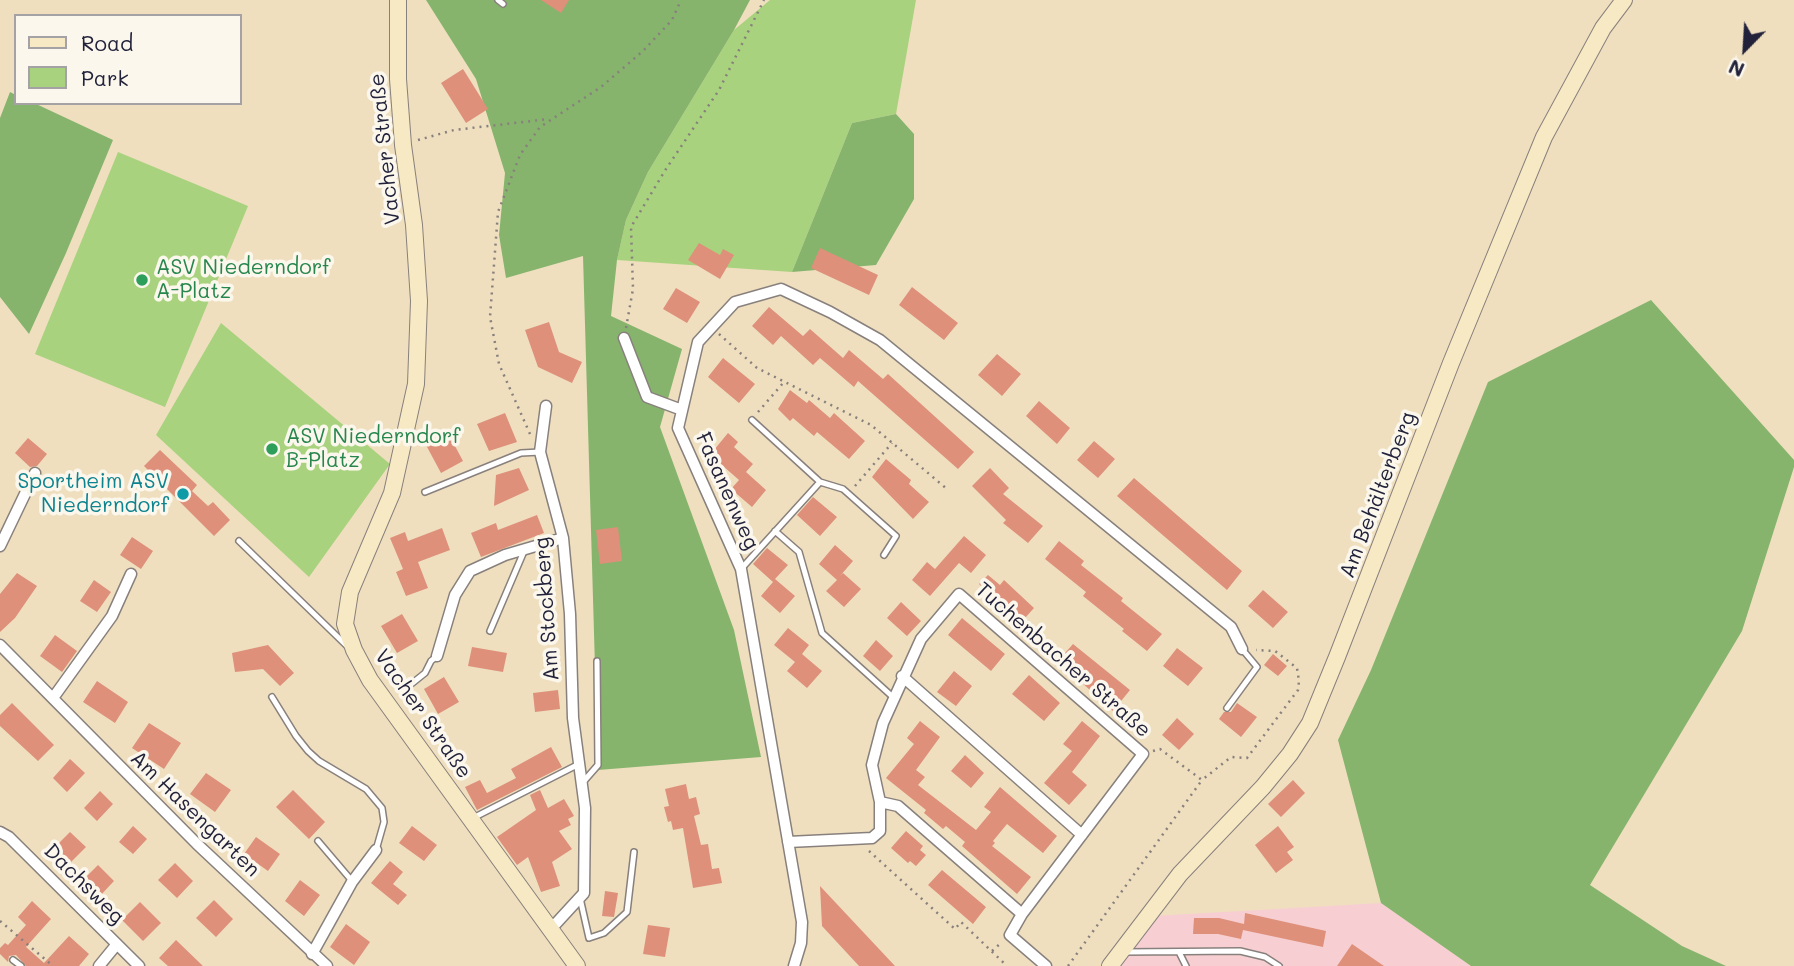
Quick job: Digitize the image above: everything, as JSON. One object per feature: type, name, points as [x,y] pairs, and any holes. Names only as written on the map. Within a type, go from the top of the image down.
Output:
[{"type":"street","name":"Vacher Straße","points":[[398,0],[398,79],[418,288],[416,384],[392,493],[350,592],[345,624],[370,680],[577,966]]},
{"type":"street","name":"Am Behälterberg","points":[[1114,959],[1180,874],[1277,771],[1310,723],[1451,363],[1544,137],[1604,29],[1624,0]]},
{"type":"street","name":"Fasanenweg","points":[[794,966],[801,943],[802,922],[741,569],[678,428],[698,342],[735,302],[781,289],[880,340],[1231,627],[1242,649]]},
{"type":"street","points":[[624,338],[647,397],[682,410]]},
{"type":"street","name":"Am Stockberg","points":[[546,406],[540,452],[563,538],[570,614],[573,718],[585,808],[584,893],[580,898]]},
{"type":"street","points":[[0,545],[36,473]]},
{"type":"street","points":[[437,656],[455,595],[470,571],[505,555],[563,538]]},
{"type":"street","points":[[53,698],[112,616],[131,574]]},
{"type":"street","name":"Tuchenbacher Straße","points":[[868,838],[880,831],[880,802],[872,765],[883,723],[921,639],[959,594],[1143,754],[1022,914],[1010,935],[1046,966]]},
{"type":"street","name":"Am Hasengarten","points":[[0,645],[188,835],[327,966]]},
{"type":"street","points":[[902,676],[1082,835]]},
{"type":"street","points":[[880,802],[898,806],[1022,914]]},
{"type":"street","name":"Dachsweg","points":[[0,832],[9,837],[139,966]]},
{"type":"street","points":[[788,842],[868,838]]},
{"type":"street","points":[[312,954],[352,882],[376,850]]},
{"type":"street","points":[[550,930],[580,898]]},
{"type":"street","points":[[99,966],[117,944]]},
{"type":"lane","points":[[752,419],[820,482],[843,489],[896,536],[884,555]]},
{"type":"lane","points":[[425,492],[521,453],[540,452]]},
{"type":"lane","points":[[741,569],[820,482]]},
{"type":"lane","points":[[775,531],[799,552],[822,633],[894,698]]},
{"type":"lane","points":[[239,541],[357,655]]},
{"type":"lane","name":"Am Stockberg","points":[[490,631],[524,549]]},
{"type":"lane","points":[[1227,708],[1257,667],[1242,649]]},
{"type":"lane","points":[[410,685],[425,673],[437,656]]},
{"type":"lane","points":[[582,783],[598,765],[597,661]]},
{"type":"lane","points":[[272,697],[308,751],[319,761],[366,789],[382,807],[384,822],[376,850]]},
{"type":"lane","points":[[471,819],[579,764]]},
{"type":"lane","points":[[318,841],[352,882]]},
{"type":"lane","name":"Am Stockberg","points":[[580,898],[589,938],[604,933],[627,912],[634,852]]},
{"type":"lane","points":[[1114,959],[1179,951],[1240,951],[1265,957],[1279,966]]},
{"type":"lane","points":[[1179,951],[1186,966]]},
{"type":"lane","points":[[13,960],[21,966]]},
{"type":"path","points":[[540,452],[520,416],[499,365],[490,317],[498,212],[520,155],[540,127],[601,87],[643,51],[672,20],[681,0]]},
{"type":"path","points":[[624,338],[633,289],[631,227],[719,90],[764,0]]},
{"type":"path","points":[[403,145],[454,130],[552,119]]},
{"type":"path","points":[[712,327],[757,368],[871,425],[947,489]]},
{"type":"path","points":[[752,419],[784,381]]},
{"type":"path","points":[[848,493],[893,442]]},
{"type":"path","points":[[1068,966],[1202,780],[1231,757],[1247,758],[1298,690],[1297,668],[1275,651],[1242,649]]},
{"type":"path","points":[[1143,754],[1160,749],[1202,780]]},
{"type":"path","points":[[868,838],[869,850],[955,929],[961,922],[1007,966]]},
{"type":"path","points":[[0,921],[53,966]]},
{"type":"path","points":[[992,951],[999,944]]},
{"type":"shaded area","points":[[1381,903],[1471,966],[1120,966],[1153,916]]},
{"type":"green space","points":[[426,0],[750,0],[648,172],[626,220],[617,260],[611,316],[682,349],[660,427],[734,630],[761,757],[598,770],[583,256],[506,278],[499,235],[505,173],[476,79]]},
{"type":"green space","points":[[770,0],[916,0],[896,114],[852,123],[792,272],[617,260],[626,220],[648,172],[734,30]]},
{"type":"green space","points":[[10,92],[14,94],[14,105],[38,105],[113,140],[29,334],[0,297],[0,118]]},
{"type":"green space","points":[[896,114],[914,134],[914,199],[876,265],[792,272],[852,123]]},
{"type":"green space","name":"ASV Niederndorf A-Platz","points":[[118,152],[248,206],[165,407],[35,354]]},
{"type":"green space","points":[[1651,300],[1794,460],[1794,467],[1742,631],[1590,885],[1682,946],[1726,966],[1471,966],[1381,903],[1338,740],[1371,670],[1488,382]]},
{"type":"green space","name":"ASV Niederndorf B-Platz","points":[[221,323],[390,464],[309,577],[156,435]]},
{"type":"building","points":[[541,0],[569,0],[561,13]]},
{"type":"building","points":[[463,69],[488,109],[466,123],[441,83]]},
{"type":"building","points":[[699,243],[720,255],[723,249],[734,255],[720,279],[688,260]]},
{"type":"building","points":[[820,248],[878,275],[869,295],[811,268]]},
{"type":"building","points":[[912,287],[958,323],[944,340],[899,305]]},
{"type":"building","points":[[676,288],[700,302],[687,323],[663,309]]},
{"type":"building","points":[[769,307],[803,336],[810,329],[843,358],[849,350],[883,379],[888,374],[974,452],[958,469],[858,381],[854,387],[820,358],[813,365],[781,336],[773,345],[752,326]]},
{"type":"building","points":[[549,322],[559,352],[582,362],[572,383],[538,367],[525,330]]},
{"type":"building","points":[[997,354],[1021,374],[1002,396],[978,375]]},
{"type":"building","points":[[723,358],[755,384],[739,403],[708,377]]},
{"type":"building","points":[[790,390],[807,403],[809,400],[830,418],[834,413],[865,441],[849,459],[817,432],[814,436],[793,418],[790,421],[778,409]]},
{"type":"building","points":[[1039,401],[1070,428],[1057,444],[1026,416]]},
{"type":"building","points":[[505,413],[517,442],[489,451],[477,424]]},
{"type":"building","points":[[448,433],[463,461],[441,473],[426,445]]},
{"type":"building","points":[[728,433],[738,442],[734,447],[753,464],[746,472],[766,490],[752,507],[731,489],[739,480],[715,459],[719,455],[714,450]]},
{"type":"building","points":[[28,438],[47,454],[37,466],[30,467],[15,453]]},
{"type":"building","points":[[1094,441],[1115,459],[1098,478],[1077,460]]},
{"type":"building","name":"Sportheim ASV Niederndorf","points":[[160,450],[197,485],[192,491],[208,506],[213,502],[230,520],[214,536],[144,466]]},
{"type":"building","points":[[886,459],[911,480],[909,484],[929,502],[913,519],[872,477]]},
{"type":"building","points":[[519,468],[529,490],[494,506],[496,475]]},
{"type":"building","points":[[990,468],[1009,488],[1003,494],[1043,526],[1028,543],[1003,523],[1006,520],[972,486]]},
{"type":"building","points":[[1134,478],[1242,571],[1227,590],[1117,496]]},
{"type":"building","points":[[813,497],[837,517],[820,536],[797,515]]},
{"type":"building","points":[[537,515],[544,533],[481,557],[471,533],[496,523],[498,530]]},
{"type":"building","points":[[618,527],[622,561],[600,564],[596,530]]},
{"type":"building","points":[[442,528],[450,550],[418,562],[428,588],[406,596],[396,572],[403,569],[390,538],[405,532],[408,541]]},
{"type":"building","points":[[964,536],[986,555],[971,573],[959,563],[930,596],[912,580],[927,562],[935,569]]},
{"type":"building","points":[[132,537],[153,551],[141,569],[120,555]]},
{"type":"building","points":[[1059,541],[1084,561],[1081,565],[1123,598],[1121,601],[1162,634],[1147,651],[1083,596],[1086,592],[1045,559]]},
{"type":"building","points":[[835,545],[853,561],[840,576],[843,573],[861,589],[844,607],[826,591],[837,580],[819,564]]},
{"type":"building","points":[[767,548],[788,565],[775,579],[795,596],[780,613],[761,596],[773,582],[753,564]]},
{"type":"building","points":[[17,573],[37,586],[15,618],[0,632],[0,594]]},
{"type":"building","points":[[988,575],[1000,585],[1004,580],[1034,608],[1016,628],[986,601],[991,595],[979,584]]},
{"type":"building","points":[[94,580],[111,592],[97,612],[80,601]]},
{"type":"building","points":[[1263,590],[1288,612],[1273,628],[1248,606]]},
{"type":"building","points":[[901,602],[921,621],[907,636],[887,618]]},
{"type":"building","points":[[402,614],[418,641],[397,653],[381,626]]},
{"type":"building","points":[[962,618],[1005,654],[991,671],[948,635]]},
{"type":"building","points":[[788,628],[809,645],[802,654],[822,671],[807,688],[787,671],[795,662],[774,645]]},
{"type":"building","points":[[55,635],[77,651],[62,672],[40,656]]},
{"type":"building","points":[[876,640],[893,656],[880,671],[863,656]]},
{"type":"building","points":[[1073,644],[1130,690],[1113,711],[1058,661]]},
{"type":"building","points":[[268,645],[294,673],[280,686],[263,669],[235,672],[232,653]]},
{"type":"building","points":[[472,647],[507,653],[503,672],[468,666]]},
{"type":"building","points":[[1177,648],[1203,668],[1188,686],[1163,666]]},
{"type":"building","points":[[1273,654],[1287,666],[1278,676],[1264,665]]},
{"type":"building","points":[[954,671],[972,686],[956,706],[937,692]]},
{"type":"building","points":[[1029,675],[1060,703],[1044,721],[1012,694]]},
{"type":"building","points":[[444,677],[459,702],[438,714],[424,689]]},
{"type":"building","points":[[97,681],[128,702],[115,723],[83,702]]},
{"type":"building","points":[[558,690],[560,709],[535,712],[533,693]]},
{"type":"building","points":[[12,703],[54,745],[38,761],[0,726],[0,715]]},
{"type":"building","points":[[1237,703],[1257,717],[1241,737],[1219,719],[1224,712],[1231,712]]},
{"type":"building","points":[[1177,718],[1194,734],[1179,750],[1162,735]]},
{"type":"building","points":[[920,721],[940,737],[916,770],[925,777],[918,785],[976,830],[991,812],[984,807],[1000,787],[1057,836],[1043,853],[1007,824],[993,841],[995,843],[992,846],[1031,877],[1017,894],[962,846],[965,842],[946,826],[943,829],[924,813],[926,810],[886,778],[914,744],[907,738]]},
{"type":"building","points":[[1082,721],[1100,736],[1072,772],[1087,785],[1069,805],[1044,783],[1072,751],[1063,744]]},
{"type":"building","points":[[149,723],[181,743],[164,769],[132,748]]},
{"type":"building","points":[[551,747],[562,767],[477,810],[465,787],[480,780],[487,793],[516,778],[511,769]]},
{"type":"building","points":[[965,755],[984,773],[971,788],[951,771]]},
{"type":"building","points":[[70,759],[85,773],[67,792],[53,778]]},
{"type":"building","points":[[206,773],[231,790],[215,812],[190,794]]},
{"type":"building","points":[[1293,780],[1305,793],[1281,817],[1268,804]]},
{"type":"building","points":[[686,784],[689,799],[696,797],[700,814],[694,816],[701,845],[708,844],[712,869],[719,868],[722,883],[693,888],[683,828],[673,830],[671,821],[668,822],[664,807],[669,806],[665,789]]},
{"type":"building","points":[[293,790],[325,822],[309,839],[276,807]]},
{"type":"building","points":[[540,790],[548,808],[564,799],[574,816],[568,819],[571,825],[559,831],[572,849],[552,862],[560,886],[541,892],[528,857],[517,865],[497,837],[536,810],[530,795]]},
{"type":"building","points":[[100,791],[113,804],[97,821],[84,808]]},
{"type":"building","points":[[133,826],[147,839],[133,854],[119,842]]},
{"type":"building","points":[[412,826],[437,845],[424,861],[399,843]]},
{"type":"building","points":[[1278,826],[1294,847],[1287,852],[1293,860],[1276,873],[1255,845]]},
{"type":"building","points":[[906,831],[923,846],[920,850],[926,855],[916,866],[910,861],[908,863],[891,848]]},
{"type":"building","points":[[70,832],[86,847],[70,863],[54,848]]},
{"type":"building","points":[[256,837],[280,854],[268,871],[244,854]]},
{"type":"building","points":[[390,861],[403,872],[393,884],[407,895],[398,905],[371,883]]},
{"type":"building","points":[[175,863],[193,881],[177,898],[158,880]]},
{"type":"building","points":[[98,865],[114,881],[99,897],[82,881]]},
{"type":"building","points":[[942,870],[986,907],[973,924],[928,885]]},
{"type":"building","points":[[300,880],[320,895],[304,916],[285,901]]},
{"type":"building","points":[[820,886],[895,966],[859,966],[822,926]]},
{"type":"building","points":[[605,891],[618,893],[614,917],[602,916]]},
{"type":"building","points":[[214,900],[233,919],[216,937],[196,918]]},
{"type":"building","points":[[32,901],[51,919],[26,947],[44,963],[69,936],[89,954],[79,966],[26,966],[16,955],[9,956],[8,962],[0,954],[0,948],[5,943],[8,945],[26,925],[18,917]]},
{"type":"building","points":[[140,902],[161,923],[143,941],[122,920]]},
{"type":"building","points":[[1245,913],[1326,931],[1323,947],[1243,930],[1241,939],[1218,934],[1193,934],[1194,918],[1219,918],[1244,924]]},
{"type":"building","points":[[346,924],[370,942],[354,965],[330,947]]},
{"type":"building","points":[[648,925],[670,928],[665,957],[643,954]]},
{"type":"building","points":[[176,940],[203,966],[168,966],[159,958]]},
{"type":"building","points":[[1352,944],[1384,966],[1337,966]]},
{"type":"place","name":"ASV Niederndorf A-Platz","points":[[142,280]]},
{"type":"place","name":"ASV Niederndorf B-Platz","points":[[272,449]]},
{"type":"place","name":"Sportheim ASV Niederndorf","points":[[183,494]]}]
